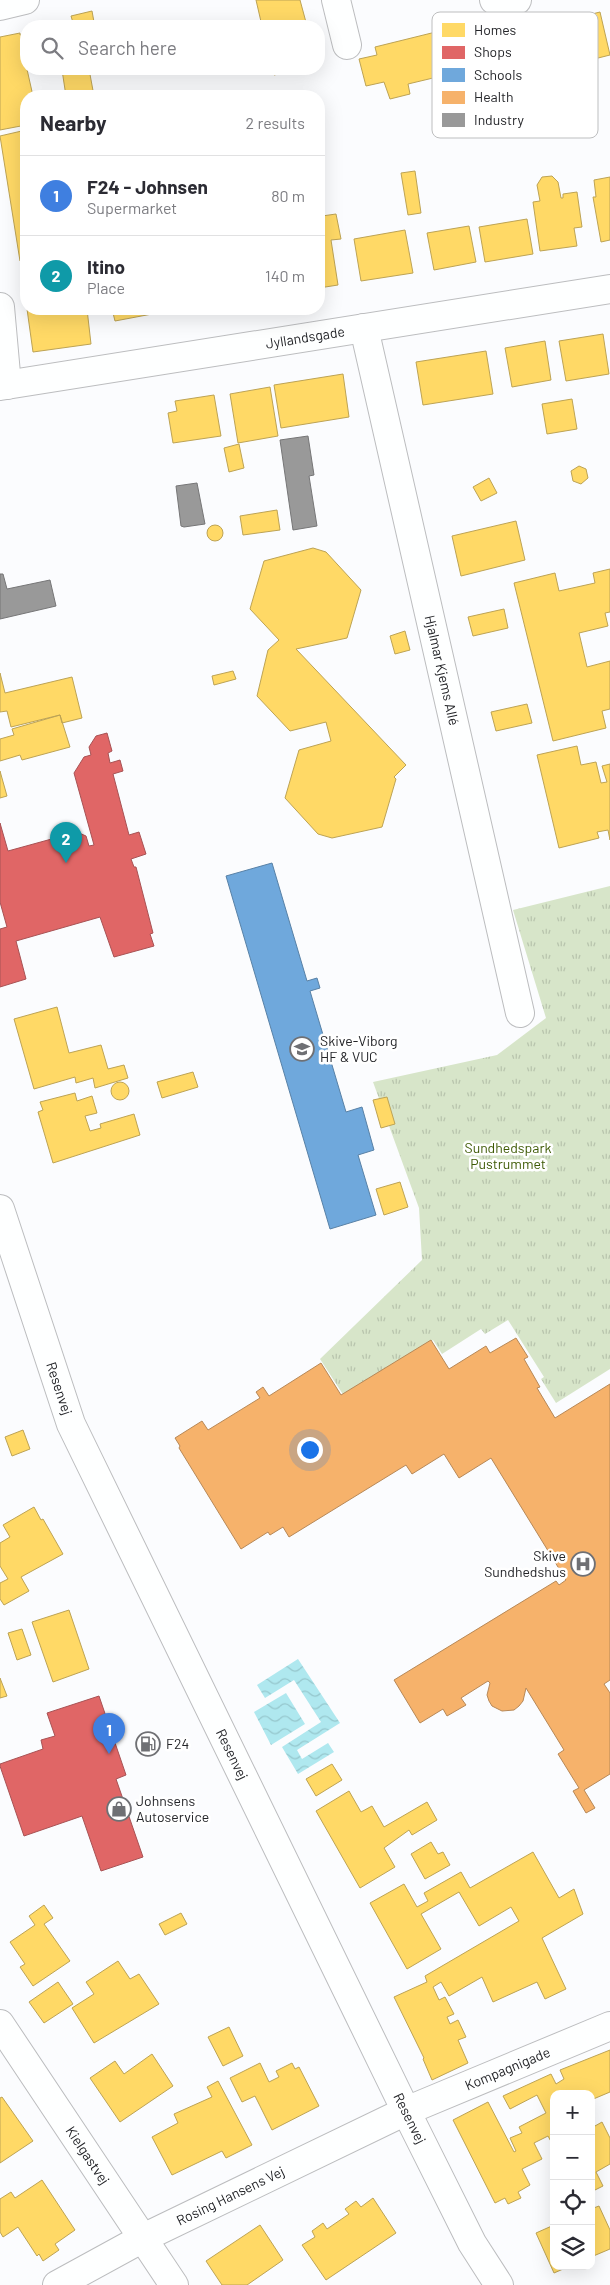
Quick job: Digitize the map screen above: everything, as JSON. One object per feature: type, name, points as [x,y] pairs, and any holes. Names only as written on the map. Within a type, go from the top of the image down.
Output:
[{"type":"street","points":[[0,6],[25,0]]},
{"type":"street","points":[[336,0],[347,45]]},
{"type":"street","points":[[494,0],[503,3],[517,0]]},
{"type":"street","name":"Jyllandsgade","points":[[4,385],[610,289]]},
{"type":"street","points":[[0,307],[4,385]]},
{"type":"street","name":"Hjalmar Kjems Allé","points":[[364,328],[520,1013]]},
{"type":"street","name":"Resenvej","points":[[0,1209],[72,1424],[406,2111],[472,2243],[499,2285]]},
{"type":"street","name":"Kielgastvej","points":[[0,2024],[174,2285]]},
{"type":"street","name":"Kompagnigade","points":[[406,2111],[610,2026]]},
{"type":"street","name":"Rosing Hansens Vej","points":[[57,2285],[143,2238],[406,2111]]},
{"type":"green space","name":"Sundhedspark Pustrummet","points":[[610,886],[610,1369],[556,1403],[541,1379],[544,1377],[508,1320],[485,1334],[481,1329],[442,1354],[433,1340],[344,1396],[320,1359],[422,1260],[419,1208],[373,1082],[497,1055],[546,1018],[513,910]]},
{"type":"water","points":[[298,1659],[340,1723],[297,1750],[302,1759],[328,1743],[334,1752],[298,1774],[282,1747],[321,1722],[294,1680],[265,1698],[257,1685]]},
{"type":"water","points":[[286,1693],[305,1724],[271,1745],[254,1712]]},
{"type":"building: Homes","points":[[256,0],[300,0],[305,20],[261,20]]},
{"type":"building: Homes","points":[[92,11],[94,20],[72,20],[71,16]]},
{"type":"building: Homes","points":[[600,12],[610,55],[598,58],[598,13]]},
{"type":"building: Homes","points":[[20,33],[20,75],[28,75],[32,90],[20,90],[20,126],[0,130],[0,37]]},
{"type":"building: Homes","points":[[432,33],[432,78],[408,84],[410,94],[390,99],[384,82],[366,86],[359,59],[377,55],[375,47]]},
{"type":"building: Homes","points":[[63,75],[90,75],[93,90],[65,90]]},
{"type":"building: Homes","points":[[20,131],[20,261],[0,136]]},
{"type":"building: Homes","points":[[415,171],[421,213],[408,215],[401,173]]},
{"type":"building: Homes","points":[[552,176],[558,182],[561,198],[563,198],[563,194],[577,192],[582,227],[574,228],[577,246],[540,251],[533,202],[540,201],[537,185],[542,177]]},
{"type":"building: Homes","points":[[610,177],[610,240],[601,242],[593,197],[596,197],[594,180]]},
{"type":"building: Homes","points":[[336,214],[341,239],[331,240],[338,285],[325,287],[325,216]]},
{"type":"building: Homes","points":[[527,219],[533,254],[485,262],[479,227]]},
{"type":"building: Homes","points":[[469,226],[476,262],[434,270],[427,233]]},
{"type":"building: Homes","points":[[405,230],[413,273],[361,281],[354,239]]},
{"type":"building: Homes","points":[[28,315],[88,315],[91,344],[33,352]]},
{"type":"building: Homes","points":[[114,315],[147,315],[115,321]]},
{"type":"building: Homes","points":[[603,334],[609,374],[566,381],[559,341]]},
{"type":"building: Homes","points":[[545,341],[551,380],[512,387],[505,348]]},
{"type":"building: Homes","points":[[486,351],[493,394],[423,405],[416,362]]},
{"type":"building: Homes","points":[[343,374],[349,417],[281,428],[274,385]]},
{"type":"building: Homes","points":[[270,387],[278,436],[238,443],[230,394]]},
{"type":"building: Homes","points":[[214,395],[221,436],[173,443],[168,413],[177,411],[175,401]]},
{"type":"building: Homes","points":[[572,399],[577,429],[547,434],[542,404]]},
{"type":"building: Homes","points":[[239,444],[244,468],[229,472],[224,448]]},
{"type":"building: Homes","points":[[579,466],[586,469],[588,478],[581,484],[573,481],[571,471]]},
{"type":"building: Homes","points":[[489,478],[497,493],[481,501],[473,487]]},
{"type":"building: Homes","points":[[277,510],[280,530],[243,535],[240,516]]},
{"type":"building: Homes","points":[[516,521],[525,560],[461,576],[452,536]]},
{"type":"building: Homes","points":[[212,525],[218,525],[223,530],[221,539],[212,541],[207,536],[207,530]]},
{"type":"building: Homes","points":[[313,548],[326,552],[361,590],[347,638],[296,649],[406,765],[394,777],[396,779],[382,827],[332,838],[318,834],[285,798],[299,750],[331,741],[326,722],[290,731],[257,696],[268,650],[279,640],[250,609],[264,561]]},
{"type":"building: Homes","points":[[610,569],[610,612],[605,613],[608,626],[579,633],[587,667],[610,661],[610,709],[602,711],[606,728],[553,741],[514,583],[555,573],[559,591],[595,583],[593,573]]},
{"type":"building: Homes","points":[[504,609],[508,628],[473,636],[468,617]]},
{"type":"building: Homes","points":[[405,631],[410,650],[395,654],[390,636]]},
{"type":"building: Homes","points":[[233,671],[236,679],[214,685],[212,676]]},
{"type":"building: Homes","points":[[0,673],[5,693],[72,677],[82,718],[62,723],[60,715],[11,727],[7,711],[0,712]]},
{"type":"building: Homes","points":[[527,704],[532,723],[496,731],[491,712]]},
{"type":"building: Homes","points":[[60,715],[70,747],[22,760],[20,755],[0,761],[0,739],[14,735],[12,729]]},
{"type":"building: Homes","points":[[577,746],[581,765],[596,762],[601,783],[607,782],[602,766],[610,764],[610,840],[608,830],[597,832],[599,838],[559,848],[537,755]]},
{"type":"building: Homes","points":[[0,771],[7,796],[0,798]]},
{"type":"building: Homes","points":[[57,1007],[69,1053],[101,1045],[108,1069],[124,1065],[128,1078],[95,1088],[93,1078],[76,1083],[75,1077],[34,1089],[14,1019]]},
{"type":"building: Homes","points":[[193,1072],[198,1087],[162,1098],[157,1082]]},
{"type":"building: Homes","points":[[120,1082],[126,1085],[129,1091],[126,1097],[120,1100],[114,1097],[111,1091],[114,1085]]},
{"type":"building: Homes","points":[[75,1093],[77,1101],[92,1096],[97,1113],[85,1116],[90,1131],[101,1128],[100,1124],[134,1114],[140,1135],[53,1163],[38,1112],[43,1110],[40,1102]]},
{"type":"building: Homes","points":[[387,1097],[395,1124],[381,1128],[373,1100]]},
{"type":"building: Homes","points":[[400,1182],[408,1207],[384,1215],[376,1189]]},
{"type":"building: Homes","points":[[23,1430],[30,1449],[12,1456],[5,1437]]},
{"type":"building: Homes","points":[[34,1507],[63,1554],[21,1577],[29,1591],[4,1605],[0,1599],[0,1583],[8,1579],[0,1566],[0,1543],[10,1537],[3,1525]]},
{"type":"building: Homes","points":[[69,1610],[89,1669],[53,1682],[32,1622]]},
{"type":"building: Homes","points":[[22,1629],[31,1655],[17,1660],[8,1633]]},
{"type":"building: Homes","points":[[0,1678],[7,1696],[0,1698]]},
{"type":"building: Homes","points":[[332,1764],[342,1780],[316,1796],[306,1779]]},
{"type":"building: Homes","points":[[349,1791],[361,1812],[372,1806],[384,1827],[427,1802],[437,1820],[412,1835],[409,1830],[384,1848],[395,1867],[360,1888],[316,1811]]},
{"type":"building: Homes","points":[[431,1842],[438,1854],[443,1852],[450,1865],[425,1879],[411,1854]]},
{"type":"building: Homes","points":[[533,1852],[559,1898],[574,1889],[583,1914],[542,1938],[566,1989],[545,1999],[537,1982],[493,2002],[482,1977],[449,1996],[441,1982],[433,1987],[439,2000],[445,1997],[454,2014],[447,2017],[450,2024],[458,2020],[466,2037],[458,2040],[468,2063],[432,2080],[424,2058],[394,1997],[427,1982],[425,1976],[519,1921],[511,1907],[479,1926],[459,1892],[421,1914],[441,1949],[407,1969],[370,1903],[404,1884],[417,1907],[428,1901],[424,1893],[461,1872],[470,1888]]},
{"type":"building: Homes","points":[[44,1905],[53,1918],[44,1924],[70,1961],[33,1986],[20,1967],[25,1964],[10,1942],[35,1925],[29,1916]]},
{"type":"building: Homes","points":[[181,1913],[187,1924],[165,1935],[159,1924]]},
{"type":"building: Homes","points":[[118,1961],[130,1979],[139,1974],[159,2004],[94,2043],[72,2008],[94,1994],[86,1982]]},
{"type":"building: Homes","points":[[58,1982],[73,2004],[44,2023],[29,2002]]},
{"type":"building: Homes","points":[[229,2027],[243,2056],[223,2066],[208,2037]]},
{"type":"building: Homes","points":[[610,2050],[610,2092],[595,2098],[595,2090],[550,2090],[550,2140],[548,2136],[534,2143],[542,2159],[522,2169],[530,2185],[518,2192],[521,2198],[508,2204],[505,2198],[495,2203],[453,2120],[488,2102],[514,2152],[516,2151],[510,2138],[522,2133],[519,2127],[546,2113],[537,2095],[510,2109],[503,2096],[551,2074],[556,2084],[564,2079],[560,2070]]},
{"type":"building: Homes","points":[[152,2054],[173,2086],[120,2122],[90,2078],[115,2061],[124,2074]]},
{"type":"building: Homes","points":[[260,2063],[269,2082],[279,2077],[276,2071],[292,2063],[295,2069],[299,2067],[319,2106],[272,2130],[255,2096],[242,2102],[230,2078]]},
{"type":"building: Homes","points":[[218,2081],[252,2145],[226,2158],[222,2151],[172,2175],[152,2137],[178,2123],[174,2114],[212,2097],[207,2087]]},
{"type":"building: Homes","points":[[2,2097],[33,2141],[0,2163],[0,2098]]},
{"type":"building: Homes","points":[[602,2122],[610,2138],[610,2164],[596,2172],[603,2186],[595,2190],[595,2126]]},
{"type":"building: Homes","points":[[42,2180],[75,2230],[55,2244],[59,2250],[43,2261],[39,2254],[37,2256],[18,2227],[3,2237],[0,2232],[0,2199],[11,2192],[15,2198]]},
{"type":"building: Homes","points":[[373,2198],[396,2233],[326,2280],[302,2245],[315,2237],[312,2231],[323,2223],[327,2229],[349,2214],[345,2209],[356,2201],[361,2207]]},
{"type":"building: Homes","points":[[599,2206],[610,2230],[610,2249],[595,2255],[595,2225],[595,2208]]},
{"type":"building: Homes","points":[[260,2225],[283,2260],[247,2285],[222,2285],[206,2261]]},
{"type":"building: Homes","points":[[550,2227],[550,2264],[536,2233]]},
{"type":"building: Shops","points":[[107,733],[112,751],[108,753],[110,763],[120,760],[123,771],[113,774],[129,835],[139,832],[146,854],[131,859],[134,867],[136,867],[153,933],[150,934],[154,946],[114,957],[100,917],[16,941],[26,979],[0,987],[0,929],[7,927],[0,902],[0,823],[8,851],[77,832],[86,836],[89,846],[94,845],[74,773],[84,757],[91,755],[89,747],[96,736]]},
{"type":"building: Shops","points":[[99,1696],[126,1775],[116,1779],[143,1857],[101,1871],[82,1816],[24,1836],[0,1766],[0,1764],[43,1749],[41,1740],[55,1736],[47,1713]]},
{"type":"building: Schools","name":"Skive-Viborg HF & VUC","points":[[272,863],[307,981],[317,978],[320,988],[310,991],[346,1112],[362,1107],[374,1150],[358,1155],[376,1215],[330,1229],[226,876]]},
{"type":"building: Health","name":"Skive Sundhedshus","points":[[516,1338],[528,1357],[524,1359],[540,1387],[537,1388],[555,1418],[610,1384],[610,1680],[604,1684],[610,1693],[610,1774],[584,1790],[595,1808],[586,1813],[573,1791],[579,1788],[558,1754],[564,1750],[526,1688],[523,1701],[519,1706],[514,1710],[502,1711],[492,1706],[489,1701],[487,1695],[490,1683],[488,1681],[461,1698],[466,1705],[447,1716],[443,1709],[420,1723],[394,1680],[556,1581],[559,1585],[566,1580],[491,1458],[459,1478],[444,1454],[412,1474],[406,1465],[289,1537],[283,1527],[270,1535],[268,1532],[241,1549],[179,1448],[180,1446],[175,1438],[202,1421],[208,1430],[260,1398],[256,1392],[263,1387],[269,1396],[321,1363],[341,1395],[431,1340],[449,1369],[486,1346],[490,1353]]},
{"type":"building: Industry","points":[[308,436],[314,475],[309,476],[317,526],[293,530],[280,440]]},
{"type":"building: Industry","points":[[197,483],[205,524],[181,526],[176,486]]},
{"type":"building: Industry","points":[[0,574],[3,574],[7,589],[50,580],[56,606],[0,619]]},
{"type":"place","name":"Itino","points":[[66,863]]},
{"type":"place","name":"Skive-Viborg HF & VUC","points":[[302,1049]]},
{"type":"place","name":"Skive Sundhedshus","points":[[583,1564]]},
{"type":"place","name":"F24","points":[[148,1744]]},
{"type":"place","name":"F24 - Johnsen","points":[[109,1754]]},
{"type":"place","name":"Johnsens Autoservice","points":[[119,1809]]}]
